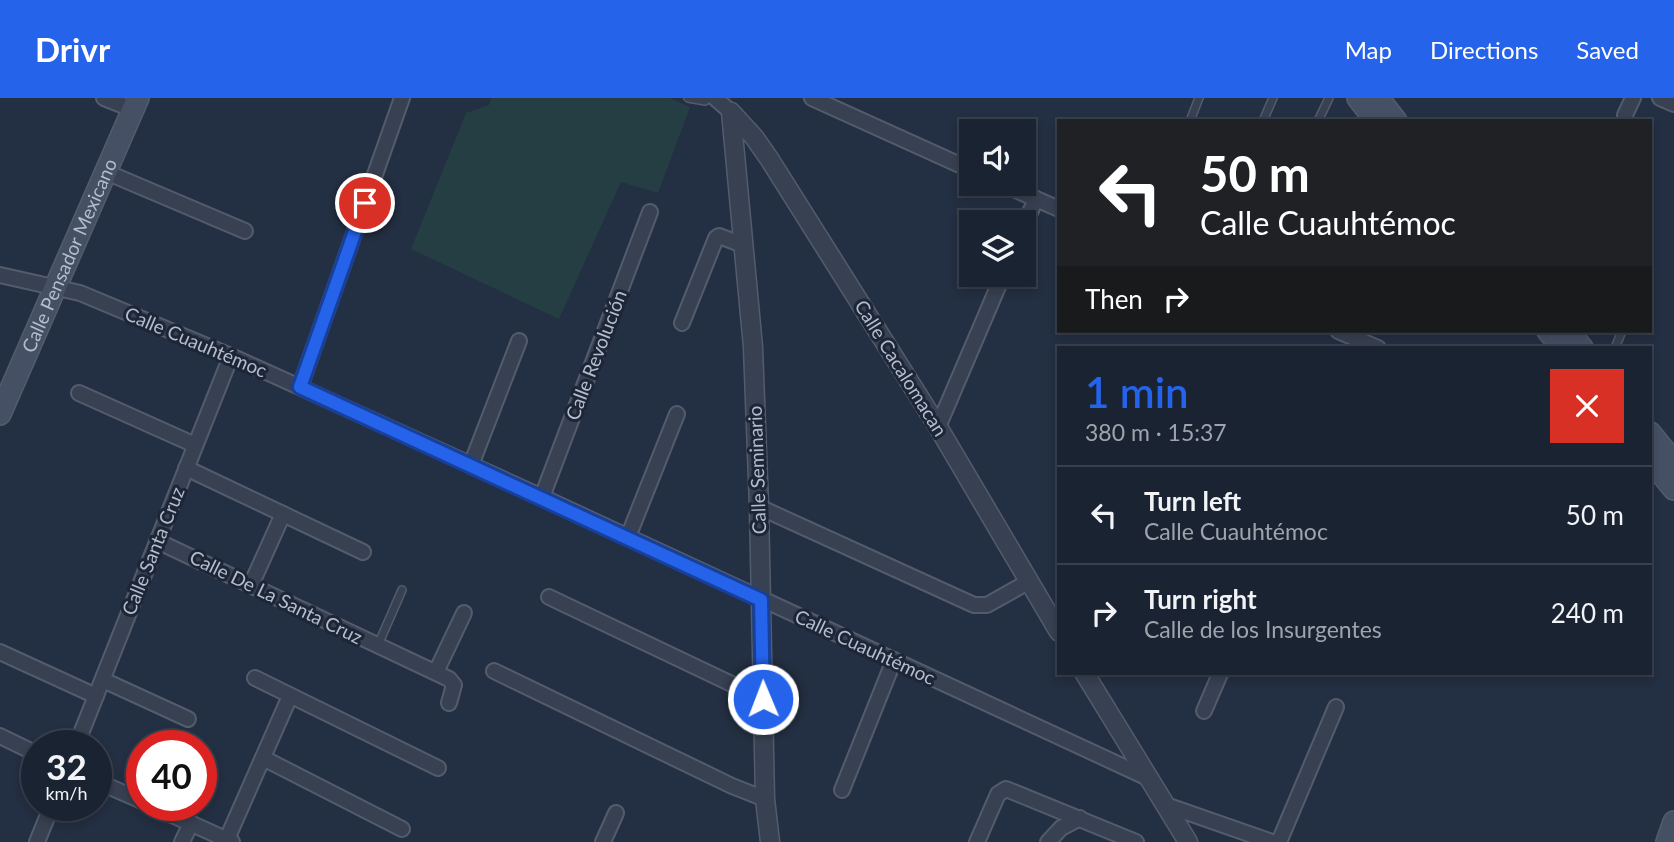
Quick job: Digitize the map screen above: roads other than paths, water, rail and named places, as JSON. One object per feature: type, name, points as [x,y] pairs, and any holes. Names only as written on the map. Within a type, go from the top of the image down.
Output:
[{"type":"main road","points":[[1358,98],[1374,119]]},
{"type":"main road","points":[[1378,98],[1394,119]]},
{"type":"main road","name":"Calle Pensador Mexicano","points":[[0,414],[135,104]]},
{"type":"main road","points":[[1652,435],[1674,462]]},
{"type":"main road","points":[[1652,462],[1674,489]]},
{"type":"main road","points":[[1667,842],[1674,822]]},
{"type":"street","points":[[104,98],[135,104]]},
{"type":"street","points":[[300,387],[402,98]]},
{"type":"street","points":[[715,98],[731,105]]},
{"type":"street","points":[[812,98],[959,165]]},
{"type":"street","points":[[1625,115],[1633,98]]},
{"type":"street","points":[[1660,98],[1674,104]]},
{"type":"street","name":"Calle Seminario","points":[[731,105],[753,347],[765,799],[770,842]]},
{"type":"street","name":"Calle Cacalomacan","points":[[731,105],[770,160],[938,427],[1057,629]]},
{"type":"street","points":[[106,172],[245,231]]},
{"type":"street","points":[[1029,196],[1057,208]]},
{"type":"street","points":[[1031,210],[1036,199]]},
{"type":"street","name":"Calle Revolución","points":[[542,497],[650,212]]},
{"type":"street","points":[[682,323],[716,237],[743,245]]},
{"type":"street","name":"Calle Cuauhtémoc","points":[[0,275],[80,293],[232,356],[1150,779]]},
{"type":"street","points":[[938,427],[998,287]]},
{"type":"street","points":[[1342,333],[1368,346]]},
{"type":"street","points":[[471,465],[519,341]]},
{"type":"street","name":"Calle Santa Cruz","points":[[82,730],[232,356]]},
{"type":"street","points":[[79,393],[195,445]]},
{"type":"street","points":[[628,537],[677,414]]},
{"type":"street","points":[[186,468],[363,552]]},
{"type":"street","points":[[759,507],[974,605],[987,605],[1028,582]]},
{"type":"street","points":[[250,585],[283,514]]},
{"type":"street","name":"Calle De La Santa Cruz","points":[[157,541],[377,646]]},
{"type":"street","points":[[549,597],[763,699]]},
{"type":"street","points":[[436,673],[464,613]]},
{"type":"street","points":[[377,646],[454,683],[449,703]]},
{"type":"street","points":[[0,652],[96,696]]},
{"type":"street","points":[[842,790],[894,660]]},
{"type":"street","points":[[494,671],[732,786],[765,799]]},
{"type":"street","points":[[1086,675],[1188,842]]},
{"type":"street","points":[[1204,711],[1220,675]]},
{"type":"street","points":[[255,678],[438,768]]},
{"type":"street","points":[[103,680],[188,719]]},
{"type":"street","points":[[186,821],[230,841],[290,696]]},
{"type":"street","points":[[1279,842],[1336,707]]},
{"type":"street","points":[[0,736],[21,746]]},
{"type":"street","points":[[263,758],[402,829]]},
{"type":"street","points":[[976,842],[998,794],[1006,789],[1136,842]]},
{"type":"street","points":[[1166,805],[1272,842]]},
{"type":"street","points":[[603,842],[616,813]]},
{"type":"street","points":[[1048,842],[1061,828],[1080,818]]},
{"type":"street","points":[[37,842],[46,821]]},
{"type":"street","points":[[182,842],[191,823]]},
{"type":"lane","points":[[688,98],[705,101],[709,98]]},
{"type":"lane","points":[[1190,119],[1199,98]]},
{"type":"lane","points":[[1265,119],[1273,98]]},
{"type":"lane","points":[[1319,119],[1329,98]]},
{"type":"lane","name":"Calle De La Santa Cruz","points":[[377,646],[402,590]]}]
